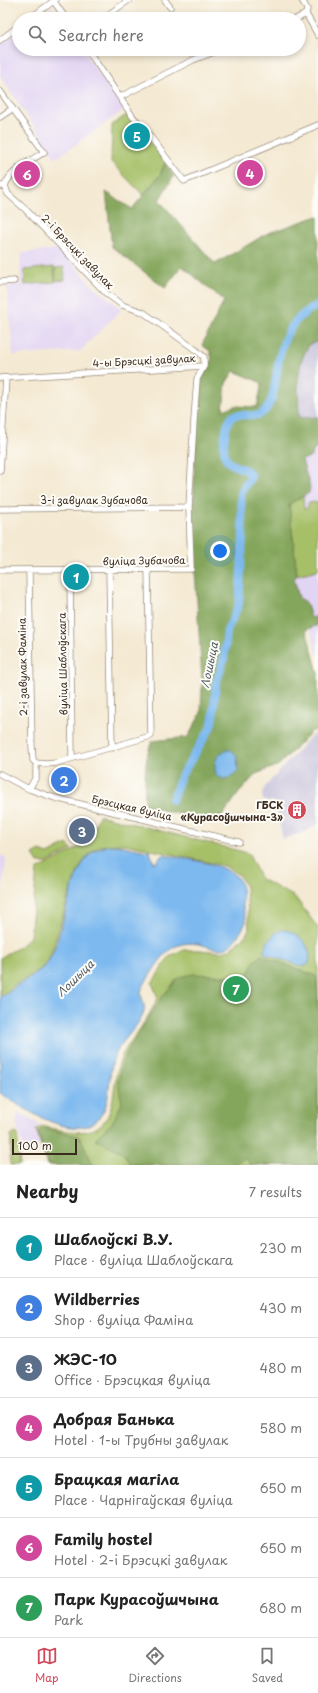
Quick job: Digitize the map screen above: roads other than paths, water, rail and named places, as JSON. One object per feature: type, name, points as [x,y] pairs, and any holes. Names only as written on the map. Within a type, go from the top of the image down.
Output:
[{"type":"street","points":[[38,12],[54,0],[62,12]]},
{"type":"street","points":[[112,12],[129,0]]},
{"type":"street","points":[[165,0],[170,7]]},
{"type":"street","points":[[302,0],[307,10],[306,14],[318,35]]},
{"type":"street","points":[[0,40],[12,31]]},
{"type":"street","points":[[92,56],[133,117],[146,131],[184,181],[318,125]]},
{"type":"street","points":[[120,97],[204,56]]},
{"type":"street","points":[[0,91],[44,152],[21,168],[7,180],[3,186]]},
{"type":"street","points":[[0,117],[12,109]]},
{"type":"street","name":"2-і Брэсцкі завулак","points":[[3,186],[8,194],[25,209],[96,285],[122,305],[142,312],[196,350],[204,357],[204,366]]},
{"type":"street","points":[[0,282],[14,281]]},
{"type":"street","name":"4-ы Брэсцкі завулак","points":[[3,378],[204,366],[198,379],[194,420],[189,507],[191,568]]},
{"type":"street","points":[[0,471],[3,378]]},
{"type":"street","name":"3-і завулак Зубачова","points":[[0,509],[189,507]]},
{"type":"street","name":"вуліца Зубачова","points":[[0,570],[191,568]]},
{"type":"street","points":[[109,569],[112,748]]},
{"type":"street","points":[[30,789],[36,777],[36,763],[46,764],[72,758],[151,736],[148,569]]},
{"type":"street","name":"2-і завулак Фаміна","points":[[29,570],[32,748],[33,760],[36,763]]},
{"type":"street","name":"вуліца Шаблоўскага","points":[[70,570],[72,758]]},
{"type":"street","name":"Брэсцкая вуліца","points":[[0,774],[30,789],[55,798],[239,842]]},
{"type":"water","points":[[228,750],[231,750],[237,756],[238,770],[233,776],[224,779],[217,776],[215,764],[218,757]]},
{"type":"water","points":[[111,845],[150,852],[154,863],[164,855],[193,860],[226,869],[234,874],[241,883],[246,922],[234,941],[226,948],[216,949],[199,944],[183,944],[171,949],[161,959],[141,991],[144,1011],[138,1023],[120,1047],[113,1060],[110,1072],[108,1098],[104,1110],[95,1122],[83,1127],[68,1127],[38,1116],[0,1093],[0,996],[35,974],[43,968],[49,960],[60,933],[78,872],[85,860],[94,851]]},
{"type":"water","points":[[281,930],[293,933],[304,941],[310,959],[308,965],[301,966],[264,953],[264,950],[270,940]]},
{"type":"waterway","name":"Лошыца","points":[[172,800],[181,776],[211,727],[216,684],[224,659],[227,631],[239,604],[243,537],[241,495],[242,490],[251,477],[248,472],[229,462],[225,457],[224,448],[227,426],[233,416],[259,415],[268,407],[273,395],[282,348],[289,331],[300,317],[318,305]]},
{"type":"place","name":"Брацкая магіла","points":[[137,136]]},
{"type":"place","name":"Добрая Банька","points":[[250,173]]},
{"type":"place","name":"Family hostel","points":[[27,174]]},
{"type":"place","name":"Шаблоўскі В.У.","points":[[76,577]]},
{"type":"place","name":"Wildberries","points":[[64,780]]},
{"type":"place","name":"ГБСК «Курасоўшчына-3»","points":[[297,810]]},
{"type":"place","name":"ЖЭС-10","points":[[82,831]]},
{"type":"place","name":"Парк Курасоўшчына","points":[[236,989]]}]
